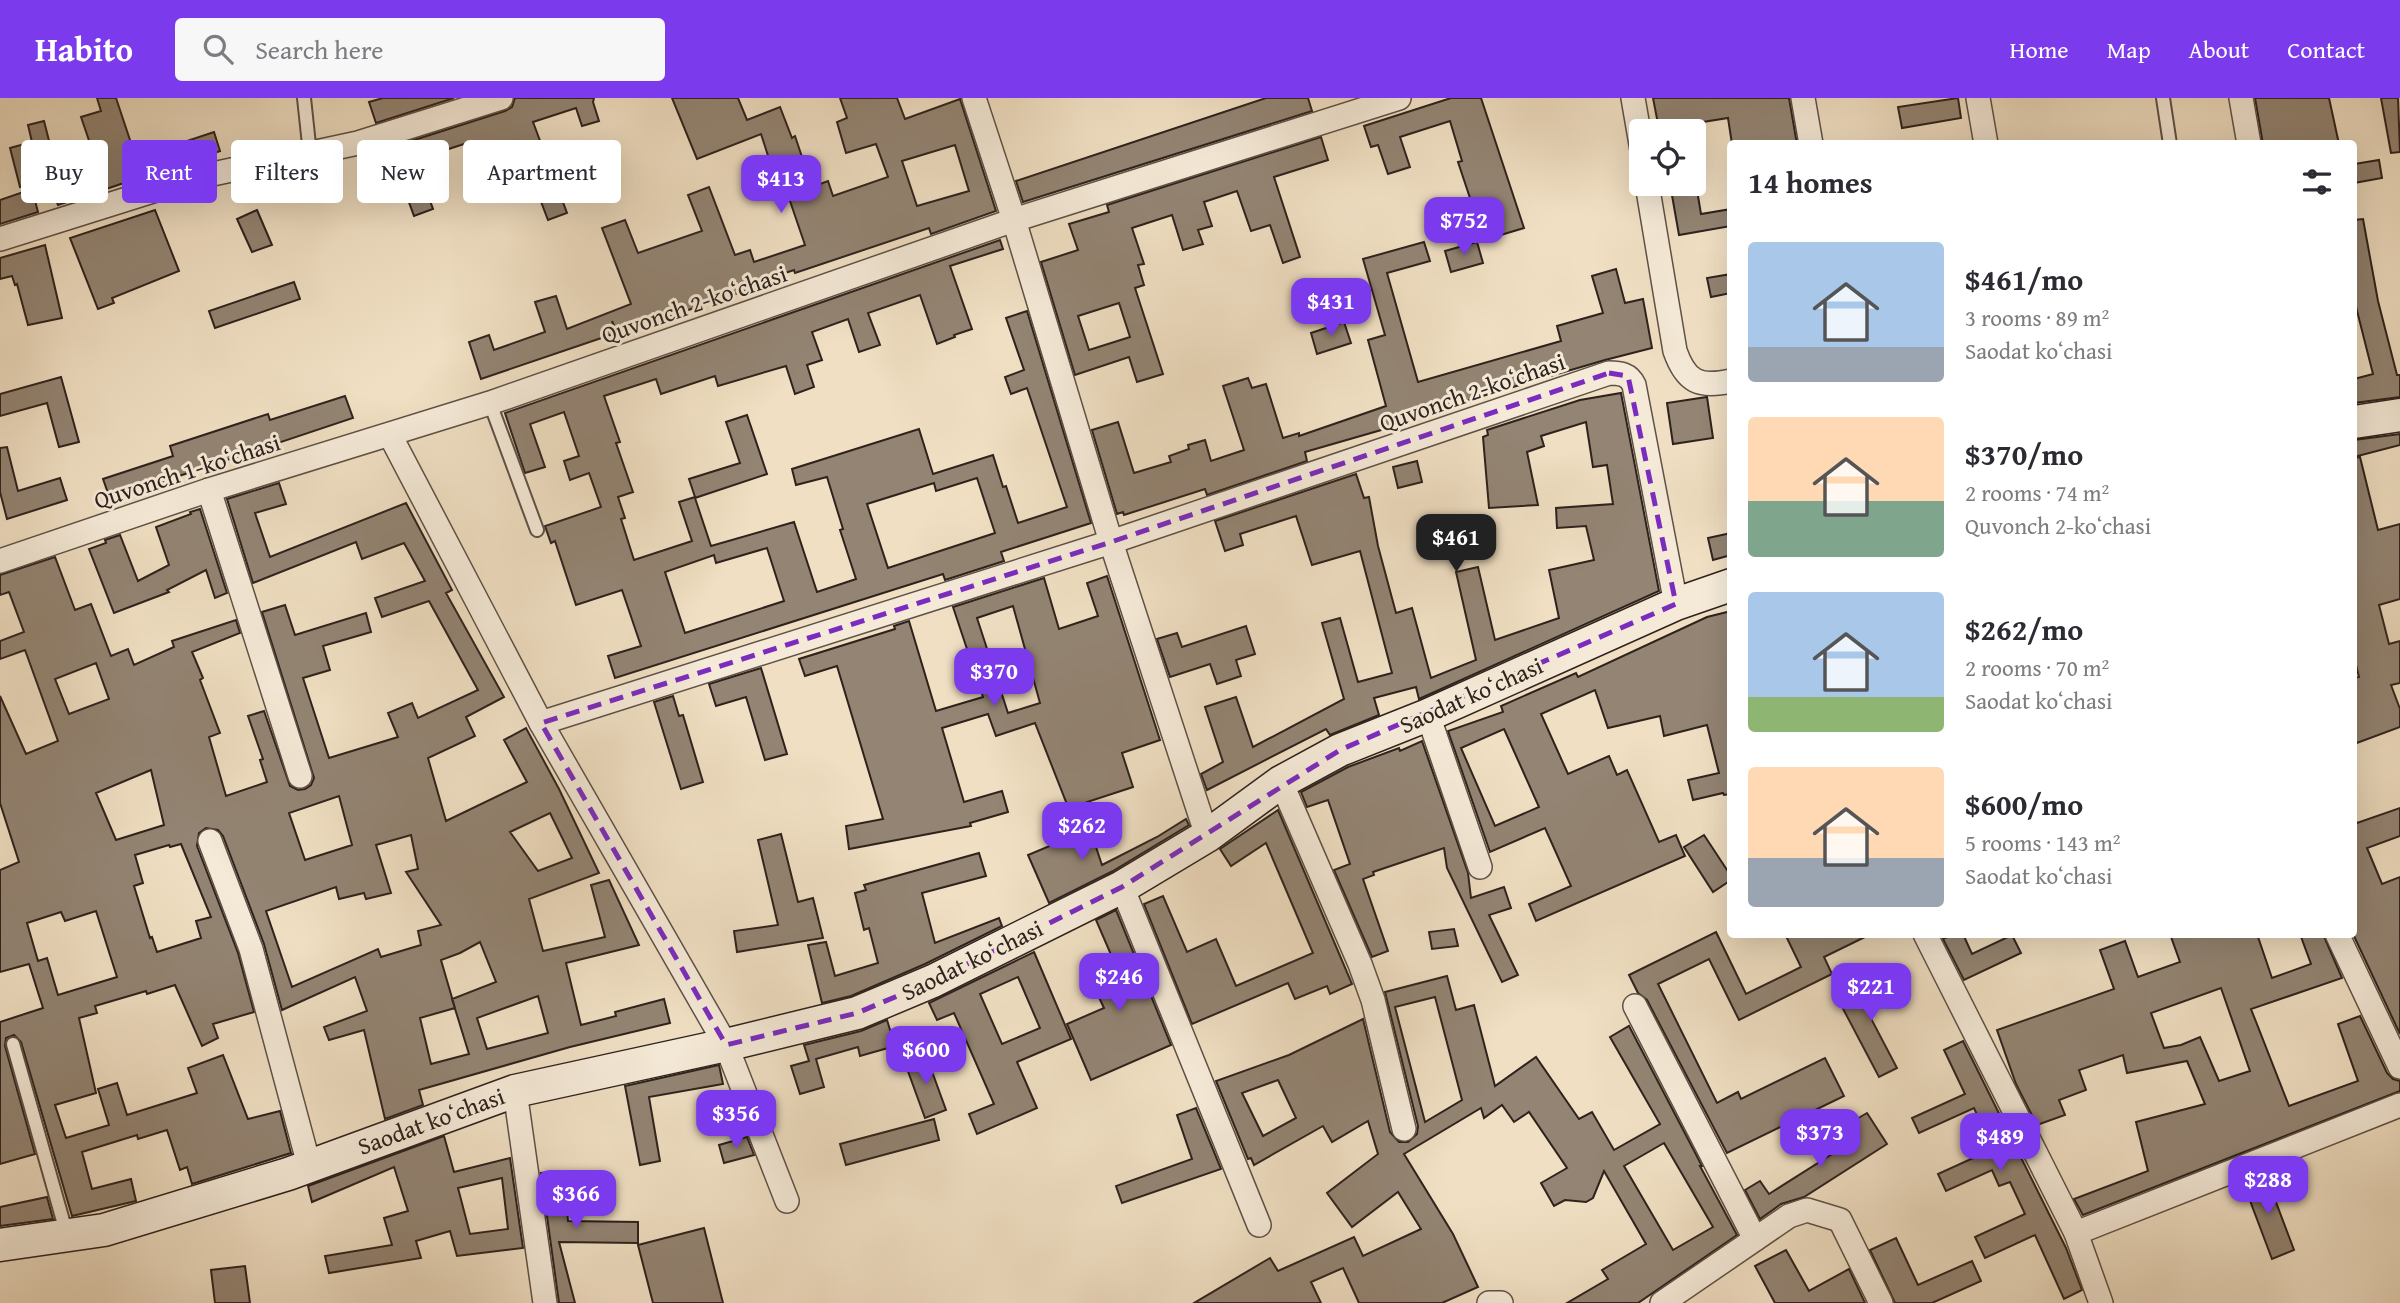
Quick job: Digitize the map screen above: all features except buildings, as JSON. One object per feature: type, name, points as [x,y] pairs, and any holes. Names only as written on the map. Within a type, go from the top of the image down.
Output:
[{"type":"street","points":[[343,146],[501,98]]},
{"type":"street","points":[[974,98],[1014,220],[1111,542],[1207,836]]},
{"type":"street","name":"Quvonch 2-koʻchasi","points":[[390,435],[490,403],[1014,220],[1399,98]]},
{"type":"street","points":[[1633,98],[1637,119]]},
{"type":"street","points":[[1803,98],[1810,140]]},
{"type":"street","points":[[1978,98],[1985,140]]},
{"type":"street","points":[[2241,98],[2248,140]]},
{"type":"street","points":[[0,239],[194,178],[231,170]]},
{"type":"street","points":[[1649,196],[1675,351],[1681,367],[1688,376],[1698,382],[1715,384],[1727,382]]},
{"type":"street","name":"Quvonch 2-koʻchasi","points":[[541,723],[1111,542],[1595,377],[1617,373],[1628,376],[1634,385],[1676,604]]},
{"type":"street","points":[[2357,422],[2400,415]]},
{"type":"street","points":[[390,435],[541,723],[726,1045],[787,1201]]},
{"type":"street","name":"Quvonch 1-koʻchasi","points":[[0,561],[209,490],[390,435]]},
{"type":"street","points":[[209,490],[300,776]]},
{"type":"street","name":"Saodat koʻchasi","points":[[0,1245],[104,1230],[288,1174],[515,1091],[857,1013],[933,981],[1122,887],[1207,836],[1281,782],[1340,750],[1429,715],[1676,604],[1727,586]]},
{"type":"street","points":[[1429,715],[1480,867]]},
{"type":"street","points":[[1281,782],[1373,1000],[1404,1129]]},
{"type":"street","points":[[211,841],[251,949],[309,1165]]},
{"type":"street","points":[[1122,887],[1259,1225]]},
{"type":"street","points":[[1927,938],[2076,1233],[2101,1303]]},
{"type":"street","points":[[2339,938],[2400,1068]]},
{"type":"street","points":[[1634,1006],[1755,1239]]},
{"type":"street","points":[[515,1091],[545,1303]]},
{"type":"street","points":[[2076,1233],[2400,1105]]},
{"type":"street","points":[[1662,1303],[1788,1216],[1807,1210],[1840,1220],[1881,1303]]},
{"type":"street","points":[[1489,1303],[1501,1303]]},
{"type":"lane","points":[[304,98],[308,140]]},
{"type":"lane","points":[[2163,98],[2169,140]]},
{"type":"lane","points":[[490,403],[537,530]]},
{"type":"lane","points":[[13,1044],[68,1235]]},
{"type":"highlighted area","points":[[1609,373],[1628,376],[1676,604],[1340,750],[1122,887],[933,981],[857,1013],[726,1045],[541,723],[1111,542]]}]
